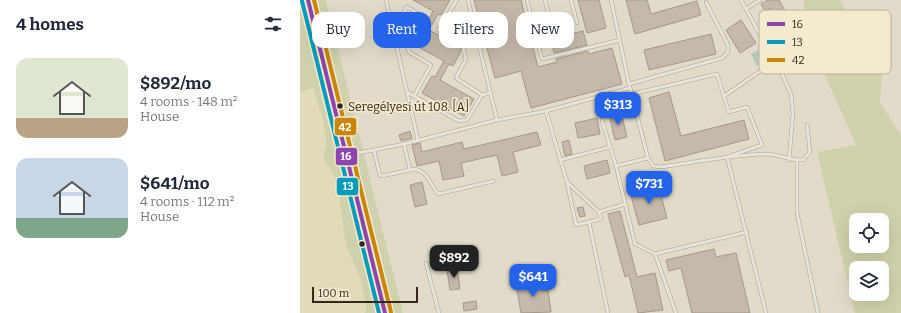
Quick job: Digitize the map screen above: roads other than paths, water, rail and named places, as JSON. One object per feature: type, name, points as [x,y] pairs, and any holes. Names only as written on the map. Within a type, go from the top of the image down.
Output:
[{"type":"main road","points":[[308,0],[385,313]]},
{"type":"lane","points":[[386,0],[389,12]]},
{"type":"lane","points":[[452,0],[454,5]]},
{"type":"lane","points":[[457,0],[438,30],[462,43],[466,59],[456,78],[482,94],[490,92]]},
{"type":"lane","points":[[468,0],[497,120]]},
{"type":"lane","points":[[527,0],[542,60],[620,40]]},
{"type":"lane","points":[[545,0],[548,12]]},
{"type":"lane","points":[[571,0],[577,23]]},
{"type":"lane","points":[[611,0],[629,84],[648,158],[654,166],[661,167],[728,157],[768,154],[789,160],[803,160],[810,152],[807,126]]},
{"type":"lane","points":[[741,0],[759,32]]},
{"type":"lane","points":[[746,9],[760,0]]},
{"type":"lane","points":[[629,84],[722,58],[728,52],[728,45],[706,2]]},
{"type":"lane","points":[[404,12],[407,7],[416,12]]},
{"type":"lane","points":[[397,48],[418,140]]},
{"type":"lane","points":[[408,48],[409,52],[431,65],[414,96]]},
{"type":"lane","points":[[724,96],[759,72]]},
{"type":"lane","points":[[632,94],[717,74],[729,112],[747,107],[762,145],[728,157]]},
{"type":"lane","points":[[781,74],[791,94],[792,113],[789,160]]},
{"type":"lane","points":[[346,156],[404,144],[497,120],[546,111],[630,88]]},
{"type":"lane","points":[[407,92],[459,121],[467,120],[482,94]]},
{"type":"lane","points":[[546,111],[567,182],[576,225],[601,219],[599,212],[567,182]]},
{"type":"lane","points":[[602,120],[616,166],[635,244],[655,254],[747,232]]},
{"type":"lane","points":[[404,144],[410,170]]},
{"type":"lane","points":[[560,160],[610,147]]},
{"type":"lane","points":[[374,151],[380,175],[382,176],[416,169],[425,174],[438,194],[494,181]]},
{"type":"lane","points":[[728,157],[766,313]]},
{"type":"lane","points":[[616,166],[648,158]]},
{"type":"lane","points":[[796,160],[797,213],[818,313]]},
{"type":"lane","points":[[599,212],[625,204]]},
{"type":"lane","points":[[589,222],[608,313]]},
{"type":"lane","points":[[655,254],[676,313]]},
{"type":"lane","points":[[426,263],[439,313]]},
{"type":"place","name":"Seregélyesi út 108. [A]","points":[[340,106]]}]
